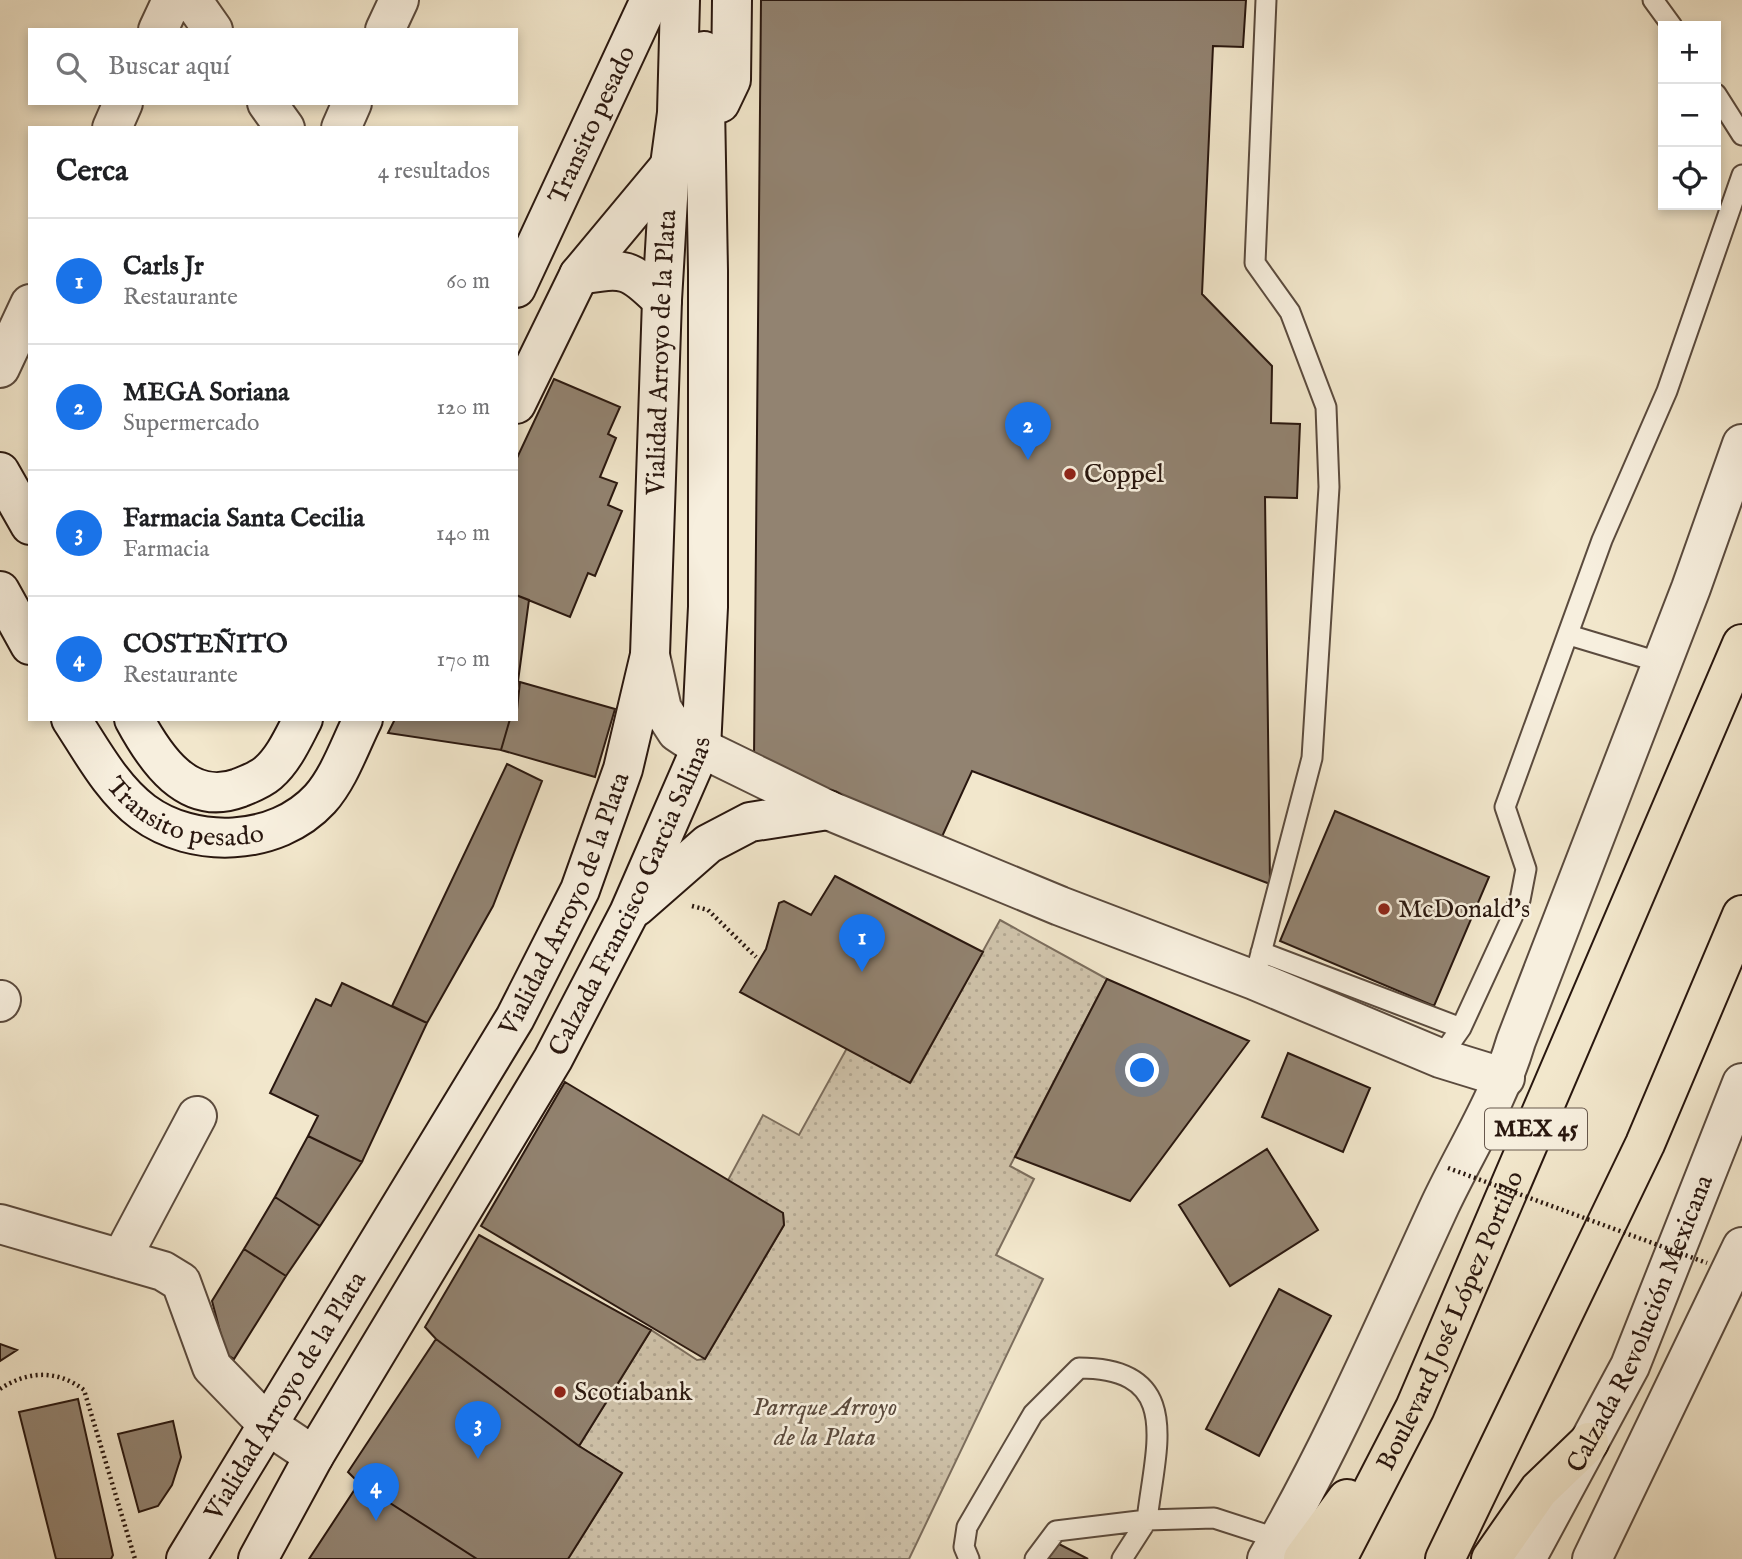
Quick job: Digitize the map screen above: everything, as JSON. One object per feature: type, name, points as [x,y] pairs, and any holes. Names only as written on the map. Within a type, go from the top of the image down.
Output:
[{"type":"main road","points":[[159,28],[172,0]]},
{"type":"main road","points":[[192,0],[212,28]]},
{"type":"main road","points":[[386,28],[399,0]]},
{"type":"main road","name":"Transito pesado","points":[[519,274],[650,0]]},
{"type":"main road","name":"Vialidad Arroyo de la Plata","points":[[186,1559],[515,1018],[580,890],[623,769],[650,655],[670,163],[659,97],[657,0]]},
{"type":"main road","points":[[680,0],[704,106]]},
{"type":"main road","name":"Vialidad Arroyo de la Plata","points":[[703,0],[708,270]]},
{"type":"main road","points":[[518,400],[579,275],[670,163],[704,106],[732,0]]},
{"type":"main road","points":[[113,126],[122,105]]},
{"type":"main road","points":[[268,105],[284,126]]},
{"type":"main road","points":[[342,126],[351,105]]},
{"type":"main road","points":[[579,275],[612,270],[633,273],[663,300]]},
{"type":"main road","name":"Calzada Francisco Garcia Salinas","points":[[265,1556],[314,1456],[553,1059],[629,913],[701,748],[708,607],[708,270]]},
{"type":"main road","points":[[0,368],[28,308]]},
{"type":"main road","points":[[1283,1553],[1453,1177],[1505,1078],[1516,1041],[1662,663],[1742,444]]},
{"type":"main road","points":[[0,472],[28,521]]},
{"type":"main road","points":[[0,591],[28,641]]},
{"type":"main road","name":"Boulevard José López Portillo","points":[[1337,1559],[1415,1408],[1742,644]]},
{"type":"main road","points":[[650,655],[662,709],[677,732],[701,748],[828,810],[1060,906],[1258,966],[1451,1043],[1505,1078]]},
{"type":"main road","name":"Transito pesado","points":[[72,721],[106,773],[142,811],[173,828],[200,836],[232,838],[266,832],[297,816],[320,799],[362,721]]},
{"type":"main road","name":"Transito pesado","points":[[135,721],[150,748],[180,781],[209,792],[228,792],[267,774],[283,756],[302,721]]},
{"type":"main road","points":[[629,913],[708,844],[750,822],[828,810]]},
{"type":"main road","points":[[1445,1559],[1645,1144],[1742,915]]},
{"type":"main road","name":"Calzada Revolución Mexicana","points":[[1526,1559],[1630,1366],[1742,1083]]},
{"type":"main road","points":[[121,1259],[197,1116]]},
{"type":"main road","points":[[0,1224],[163,1271],[181,1282],[212,1367],[269,1426],[314,1456]]},
{"type":"main road","points":[[1592,1559],[1742,1247]]},
{"type":"main road","points":[[1283,1553],[1415,1408]]},
{"type":"main road","points":[[1491,1559],[1539,1490],[1589,1441]]},
{"type":"lane","points":[[1258,966],[1312,758],[1329,487],[1326,407],[1290,312],[1255,263],[1266,0]]},
{"type":"lane","points":[[1653,0],[1668,21]]},
{"type":"lane","points":[[1721,102],[1742,135]]},
{"type":"lane","points":[[1451,1043],[1520,900],[1525,869],[1505,807],[1602,540],[1667,391],[1742,175]]},
{"type":"lane","points":[[1569,635],[1662,663]]},
{"type":"lane","points":[[969,1559],[964,1547],[967,1527],[1033,1413],[1079,1368],[1108,1368],[1147,1389],[1158,1415],[1147,1520],[1122,1559]]},
{"type":"lane","points":[[1035,1559],[1056,1531],[1147,1520],[1214,1518],[1283,1553]]},
{"type":"path","points":[[688,905],[708,911],[756,957]]},
{"type":"path","points":[[1448,1168],[1707,1264]]},
{"type":"path","points":[[0,1389],[16,1379],[39,1374],[56,1376],[84,1390],[135,1559]]},
{"type":"green space","name":"Parrque Arroyo de la Plata","points":[[1000,920],[1107,979],[1010,1166],[1034,1179],[996,1255],[1043,1279],[909,1559],[568,1559],[622,1473],[579,1446],[651,1330],[697,1360],[705,1359],[784,1225],[783,1213],[727,1182],[763,1115],[799,1135],[847,1048],[911,1082]]},
{"type":"building","points":[[761,0],[1246,0],[1243,47],[1213,46],[1202,294],[1272,366],[1271,423],[1300,424],[1297,498],[1265,497],[1270,884],[972,771],[940,841],[754,759]]},
{"type":"building","points":[[554,379],[620,407],[608,434],[616,438],[600,477],[617,483],[608,505],[622,511],[595,576],[588,573],[570,617],[518,596],[518,456]]},
{"type":"building","points":[[518,596],[529,600],[518,681]]},
{"type":"building","points":[[520,682],[615,709],[595,777],[501,750],[509,721],[518,721]]},
{"type":"building","points":[[394,721],[509,721],[501,750],[388,733]]},
{"type":"building","points":[[507,764],[542,781],[493,906],[427,1023],[392,1006]]},
{"type":"building","name":"McDonald's","points":[[1335,811],[1489,877],[1434,1006],[1280,941]]},
{"type":"building","points":[[835,876],[983,952],[910,1083],[740,992],[766,949],[779,903],[784,901],[811,915]]},
{"type":"building","points":[[1107,979],[1249,1041],[1130,1201],[1015,1157]]},
{"type":"building","points":[[342,983],[427,1023],[362,1162],[308,1136],[318,1116],[270,1093],[316,999],[331,1006]]},
{"type":"building","points":[[1288,1053],[1370,1088],[1343,1152],[1262,1117]]},
{"type":"building","points":[[565,1082],[783,1213],[784,1225],[705,1359],[481,1226]]},
{"type":"building","points":[[308,1136],[362,1162],[320,1226],[275,1197]]},
{"type":"building","points":[[1267,1149],[1318,1230],[1230,1286],[1179,1205]]},
{"type":"building","points":[[275,1197],[320,1226],[286,1276],[244,1249]]},
{"type":"building","name":"Scotiabank","points":[[479,1235],[651,1330],[579,1446],[436,1339],[425,1327]]},
{"type":"building","points":[[244,1249],[286,1276],[234,1359],[226,1354],[212,1301]]},
{"type":"building","points":[[1279,1289],[1331,1316],[1259,1456],[1206,1429]]},
{"type":"building","points":[[436,1339],[579,1446],[622,1473],[568,1559],[477,1559],[359,1483],[348,1472]]},
{"type":"building","points":[[0,1344],[17,1350],[0,1361]]},
{"type":"building","points":[[78,1399],[113,1555],[111,1559],[56,1559],[19,1412]]},
{"type":"building","points":[[173,1421],[181,1457],[172,1485],[158,1506],[139,1512],[118,1434]]},
{"type":"building","points":[[359,1483],[477,1559],[309,1559]]},
{"type":"building","points":[[1055,1542],[1088,1559],[1047,1559]]},
{"type":"place","name":"MEGA Soriana","points":[[1028,460]]},
{"type":"place","name":"Coppel","points":[[1070,474]]},
{"type":"place","name":"McDonald's","points":[[1384,909]]},
{"type":"place","name":"Carls Jr","points":[[862,972]]},
{"type":"place","name":"Scotiabank","points":[[560,1392]]},
{"type":"place","name":"Farmacia Santa Cecilia","points":[[478,1459]]},
{"type":"place","name":"COSTEÑITO","points":[[376,1521]]}]
